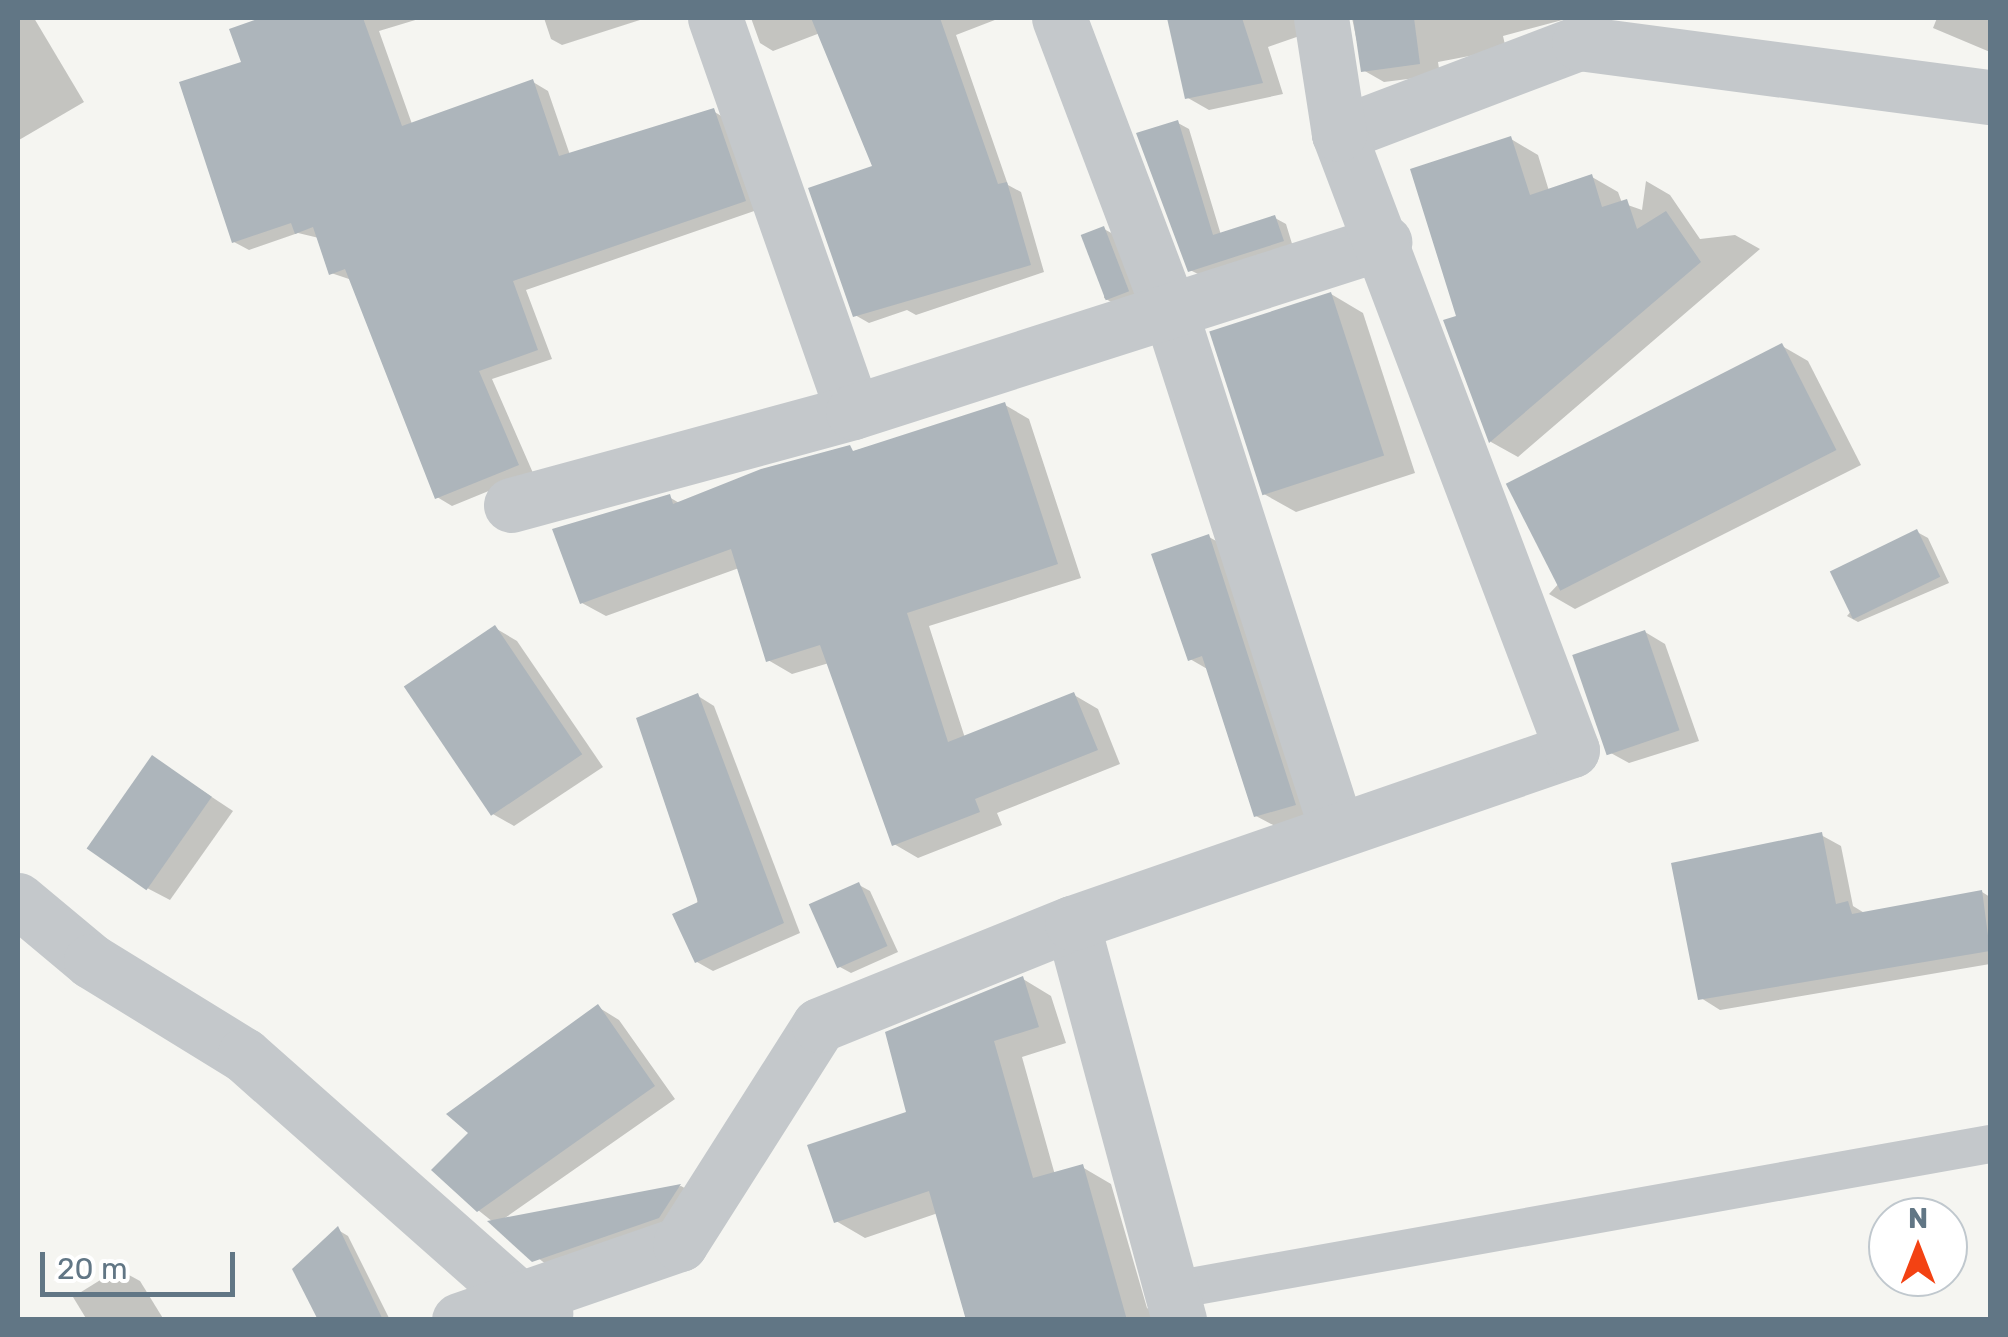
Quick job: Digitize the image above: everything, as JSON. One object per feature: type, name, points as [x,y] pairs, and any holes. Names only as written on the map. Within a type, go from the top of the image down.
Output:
[{"type":"street","points":[[715,18],[853,412]]},
{"type":"street","points":[[1059,18],[1171,314],[1337,830]]},
{"type":"street","points":[[458,1320],[538,1310],[680,1244],[819,1025],[1072,923],[1572,750],[1384,242],[1339,134],[1320,18]]},
{"type":"street","points":[[1339,134],[1579,44],[1990,97]]},
{"type":"street","points":[[511,505],[853,412],[1171,314],[1384,242]]},
{"type":"street","points":[[18,900],[91,961],[244,1055],[538,1310]]},
{"type":"street","points":[[1072,923],[1174,1305]]},
{"type":"lane","points":[[1174,1305],[1990,1144]]},
{"type":"building","points":[[260,18],[363,18],[402,126],[533,79],[559,156],[714,108],[746,201],[513,281],[538,350],[479,371],[519,465],[435,499],[345,269],[329,275],[313,227],[295,234],[291,223],[232,243],[179,82],[241,62],[229,29]]},
{"type":"building","points":[[811,18],[940,18],[998,184],[1007,182],[1031,265],[853,317],[808,188],[872,166]]},
{"type":"building","points":[[1167,18],[1242,18],[1263,83],[1185,99]]},
{"type":"building","points":[[1353,18],[1414,18],[1420,64],[1361,72]]},
{"type":"building","points":[[1178,120],[1213,235],[1275,215],[1284,241],[1188,272],[1136,133]]},
{"type":"building","points":[[1511,136],[1530,195],[1592,174],[1602,207],[1627,199],[1637,229],[1666,211],[1701,262],[1489,443],[1443,320],[1456,316],[1410,169]]},
{"type":"building","points":[[1104,226],[1129,291],[1106,300],[1081,235]]},
{"type":"building","points":[[1331,292],[1384,456],[1262,495],[1209,332]]},
{"type":"building","points":[[1782,343],[1836,450],[1560,591],[1506,484]]},
{"type":"building","points":[[1005,402],[1058,564],[907,613],[948,742],[1074,692],[1098,750],[975,799],[980,812],[892,846],[820,645],[766,662],[731,549],[580,604],[552,529],[670,494],[673,504],[761,469],[850,445],[853,451]]},
{"type":"building","points":[[1917,529],[1940,577],[1853,619],[1830,572]]},
{"type":"building","points":[[1209,534],[1296,805],[1254,817],[1202,656],[1188,661],[1151,554]]},
{"type":"building","points":[[495,625],[582,754],[491,816],[404,687]]},
{"type":"building","points":[[1645,630],[1680,730],[1607,755],[1572,655]]},
{"type":"building","points":[[698,693],[784,923],[695,963],[672,914],[698,902],[636,718]]},
{"type":"building","points":[[152,755],[212,797],[146,890],[87,848]]},
{"type":"building","points":[[1822,832],[1836,904],[1848,901],[1852,914],[1982,890],[1990,951],[1698,1000],[1671,863]]},
{"type":"building","points":[[859,882],[887,946],[837,968],[809,904]]},
{"type":"building","points":[[1023,976],[1039,1027],[994,1041],[1033,1178],[1083,1164],[1127,1320],[966,1320],[929,1191],[834,1223],[807,1145],[906,1112],[885,1032]]},
{"type":"building","points":[[598,1004],[655,1086],[477,1212],[431,1170],[468,1133],[446,1114]]},
{"type":"building","points":[[681,1184],[659,1218],[532,1262],[487,1221]]},
{"type":"building","points":[[338,1226],[383,1320],[318,1320],[292,1269]]}]
